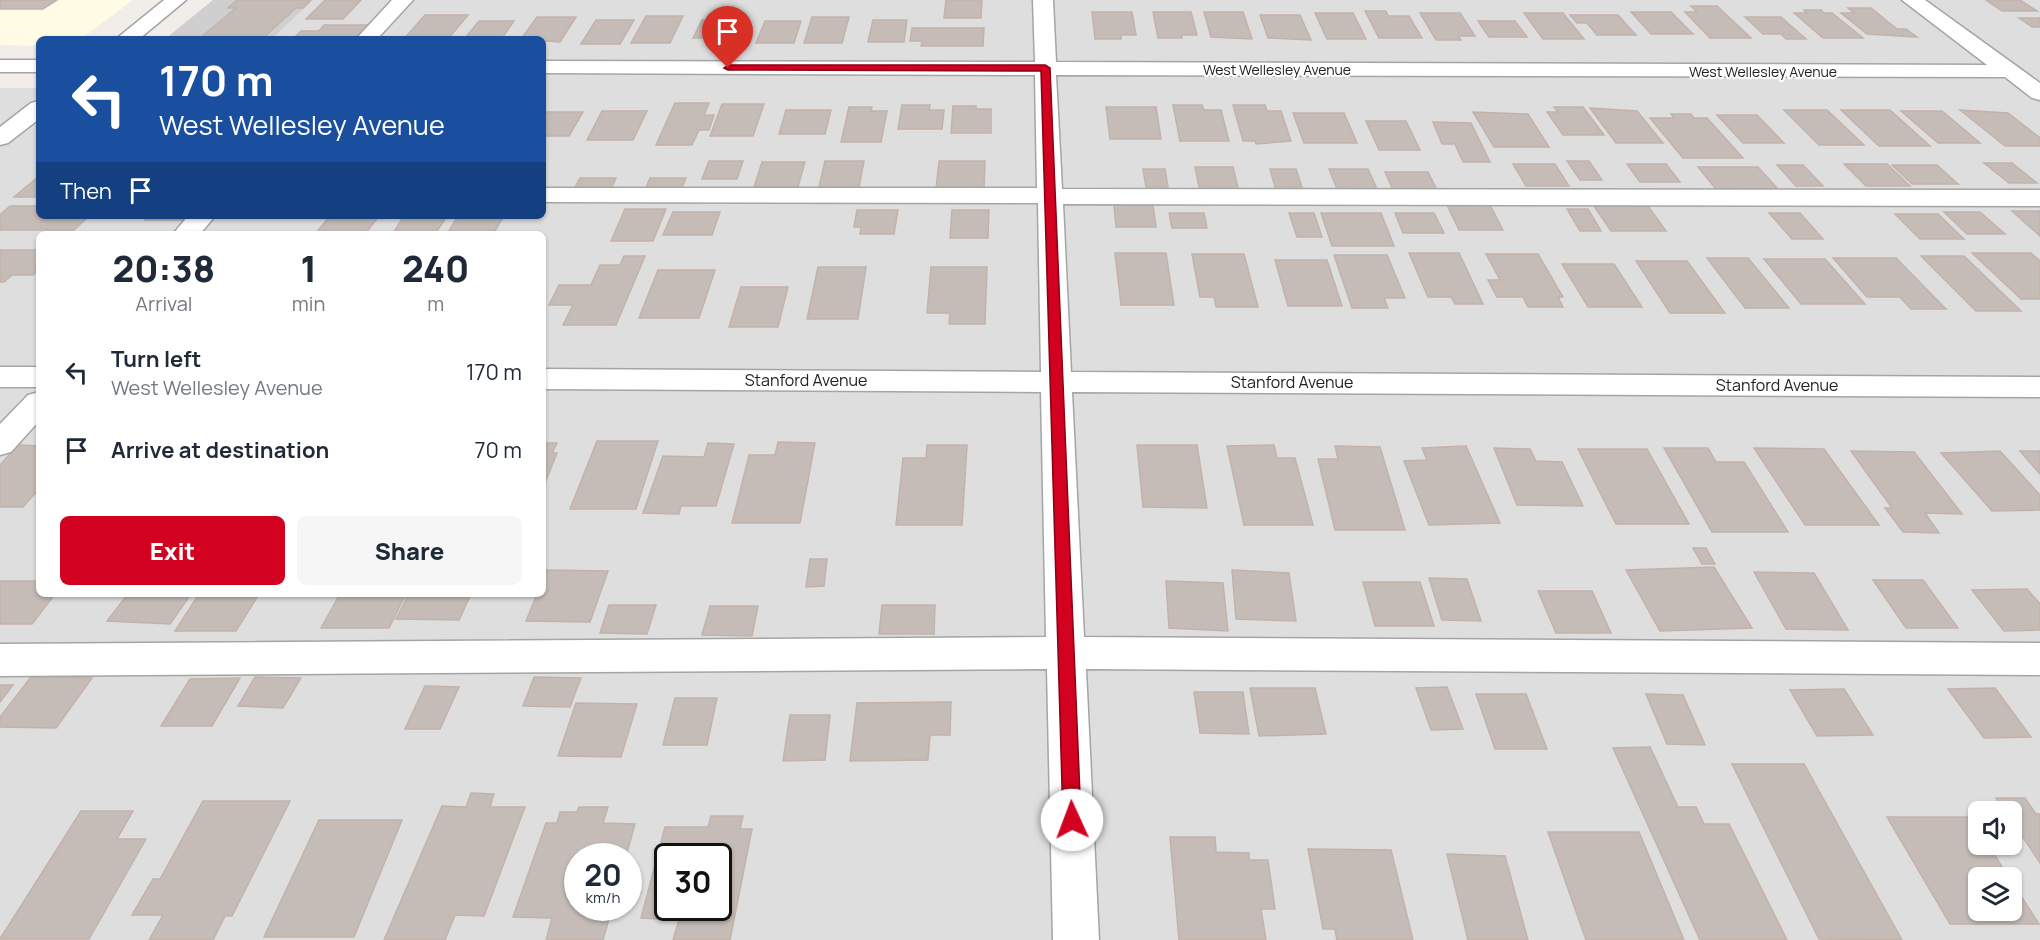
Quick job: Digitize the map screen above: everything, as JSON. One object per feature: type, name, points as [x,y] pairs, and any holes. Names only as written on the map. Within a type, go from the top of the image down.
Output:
[{"type":"street","points":[[130,36],[176,0]]},
{"type":"street","points":[[369,36],[403,0]]},
{"type":"street","points":[[1043,0],[1077,940]]},
{"type":"street","points":[[1912,0],[2040,93]]},
{"type":"street","points":[[0,66],[36,66]]},
{"type":"street","name":"West Wellesley Avenue","points":[[546,68],[2010,72]]},
{"type":"street","points":[[0,138],[36,110]]},
{"type":"street","points":[[546,195],[2040,198]]},
{"type":"street","points":[[189,231],[199,219]]},
{"type":"street","points":[[0,377],[36,377]]},
{"type":"street","name":"Stanford Avenue","points":[[546,379],[2040,387]]},
{"type":"street","points":[[0,444],[36,405]]},
{"type":"street","points":[[0,660],[1066,653],[2040,659]]},
{"type":"shaded area","points":[[0,0],[133,0],[85,36],[36,36],[36,46],[0,45]]},
{"type":"shaded area","points":[[213,0],[313,0],[275,36],[169,36]]},
{"type":"shaded area","points":[[313,0],[2040,0],[2040,940],[0,940],[0,88],[36,88],[36,219],[546,219],[546,36],[275,36]]},
{"type":"building","points":[[0,0],[57,0],[43,9],[0,9]]},
{"type":"building","points":[[237,0],[311,0],[303,8],[296,8],[265,36],[203,36],[236,8],[228,8]]},
{"type":"building","points":[[325,0],[361,0],[343,19],[306,19]]},
{"type":"building","points":[[946,0],[982,0],[981,18],[944,18]]},
{"type":"building","points":[[1986,0],[2020,0],[2037,11],[2002,11]]},
{"type":"building","points":[[1691,6],[1717,6],[1751,38],[1710,38],[1685,12],[1697,12]]},
{"type":"building","points":[[1848,8],[1871,8],[1897,29],[1906,29],[1917,37],[1867,34],[1841,13],[1854,13]]},
{"type":"building","points":[[1804,10],[1821,10],[1824,13],[1832,13],[1863,38],[1823,38],[1794,13],[1807,13]]},
{"type":"building","points":[[1365,11],[1386,11],[1388,16],[1409,16],[1422,38],[1379,38]]},
{"type":"building","points":[[1092,12],[1132,12],[1136,35],[1121,35],[1121,39],[1095,39]]},
{"type":"building","points":[[1153,12],[1191,12],[1197,35],[1181,35],[1182,38],[1158,38]]},
{"type":"building","points":[[1204,12],[1243,12],[1252,39],[1211,37]]},
{"type":"building","points":[[1631,12],[1671,12],[1693,34],[1651,34]]},
{"type":"building","points":[[1315,13],[1353,13],[1366,39],[1327,39]]},
{"type":"building","points":[[1420,13],[1460,13],[1475,36],[1458,36],[1461,40],[1436,40]]},
{"type":"building","points":[[1524,13],[1563,13],[1584,39],[1543,39]]},
{"type":"building","points":[[425,15],[468,15],[450,36],[407,36]]},
{"type":"building","points":[[1260,15],[1300,15],[1311,40],[1268,38]]},
{"type":"building","points":[[1570,15],[1618,15],[1636,35],[1597,35],[1587,23],[1577,23]]},
{"type":"building","points":[[646,16],[683,16],[670,43],[631,43]]},
{"type":"building","points":[[537,17],[576,17],[560,42],[546,41],[546,36],[523,36]]},
{"type":"building","points":[[812,17],[849,17],[842,43],[804,43]]},
{"type":"building","points":[[1745,17],[1781,17],[1806,39],[1786,39],[1781,34],[1763,34]]},
{"type":"building","points":[[2019,18],[2040,18],[2040,27],[2032,27]]},
{"type":"building","points":[[596,20],[634,20],[620,44],[581,44]]},
{"type":"building","points":[[702,20],[744,20],[737,38],[693,38]]},
{"type":"building","points":[[873,20],[907,20],[904,42],[868,42]]},
{"type":"building","points":[[479,21],[514,21],[503,36],[467,36]]},
{"type":"building","points":[[765,21],[801,21],[794,43],[756,43]]},
{"type":"building","points":[[1478,21],[1515,21],[1527,37],[1489,37]]},
{"type":"building","points":[[324,25],[376,25],[366,36],[296,36],[301,31],[319,31]]},
{"type":"building","points":[[912,28],[984,28],[983,46],[921,46],[922,41],[910,41]]},
{"type":"building","points":[[675,103],[709,103],[704,115],[714,115],[709,130],[699,130],[692,145],[656,145]]},
{"type":"building","points":[[722,104],[764,104],[753,136],[710,136]]},
{"type":"building","points":[[902,105],[930,105],[929,110],[944,110],[942,129],[898,129]]},
{"type":"building","points":[[1173,105],[1202,105],[1204,110],[1221,110],[1229,141],[1180,141]]},
{"type":"building","points":[[1233,105],[1265,105],[1267,111],[1281,111],[1291,141],[1256,144],[1255,141],[1243,141]]},
{"type":"building","points":[[953,106],[976,106],[976,109],[991,109],[991,133],[951,133]]},
{"type":"building","points":[[849,107],[872,107],[871,111],[887,111],[881,142],[841,142]]},
{"type":"building","points":[[1106,107],[1156,107],[1161,139],[1110,139]]},
{"type":"building","points":[[1554,107],[1583,107],[1604,135],[1563,135],[1547,112],[1558,112]]},
{"type":"building","points":[[1590,108],[1637,111],[1663,143],[1616,143]]},
{"type":"building","points":[[786,110],[831,110],[825,134],[779,134]]},
{"type":"building","points":[[1784,110],[1827,110],[1864,145],[1819,145]]},
{"type":"building","points":[[1841,110],[1890,110],[1930,146],[1879,146]]},
{"type":"building","points":[[1960,110],[2008,113],[2040,138],[2040,146],[2005,146]]},
{"type":"building","points":[[602,111],[647,111],[633,140],[587,140]]},
{"type":"building","points":[[1901,111],[1942,111],[1980,143],[1938,143]]},
{"type":"building","points":[[546,112],[583,112],[569,136],[546,136]]},
{"type":"building","points":[[1473,112],[1528,114],[1549,147],[1494,147]]},
{"type":"building","points":[[1293,113],[1344,113],[1357,143],[1304,143]]},
{"type":"building","points":[[1671,114],[1691,114],[1694,118],[1707,118],[1743,158],[1683,158],[1650,118],[1674,118]]},
{"type":"building","points":[[1717,115],[1757,115],[1784,143],[1743,143]]},
{"type":"building","points":[[1366,121],[1406,121],[1420,150],[1379,150]]},
{"type":"building","points":[[1433,122],[1471,123],[1490,162],[1463,162],[1455,144],[1442,144]]},
{"type":"building","points":[[709,161],[743,161],[737,179],[702,179]]},
{"type":"building","points":[[825,161],[864,161],[859,187],[819,187]]},
{"type":"building","points":[[939,161],[985,161],[984,189],[936,189]]},
{"type":"building","points":[[1567,161],[1589,161],[1602,180],[1580,180]]},
{"type":"building","points":[[762,162],[805,162],[798,187],[754,187]]},
{"type":"building","points":[[1984,163],[2012,163],[2037,183],[2009,183]]},
{"type":"building","points":[[1513,164],[1555,164],[1569,186],[1526,186]]},
{"type":"building","points":[[1627,164],[1666,164],[1680,182],[1640,182]]},
{"type":"building","points":[[1844,164],[1887,164],[1910,186],[1866,186]]},
{"type":"building","points":[[1777,165],[1803,165],[1823,186],[1796,186]]},
{"type":"building","points":[[1892,165],[1937,165],[1958,184],[1912,184]]},
{"type":"building","points":[[1195,167],[1233,167],[1238,187],[1199,187]]},
{"type":"building","points":[[1698,167],[1758,167],[1778,189],[1716,189]]},
{"type":"building","points":[[1143,169],[1165,169],[1168,187],[1146,187]]},
{"type":"building","points":[[1270,169],[1296,169],[1302,187],[1275,187]]},
{"type":"building","points":[[1329,169],[1368,169],[1377,189],[1337,189]]},
{"type":"building","points":[[1385,172],[1428,172],[1438,192],[1394,192]]},
{"type":"building","points":[[580,178],[616,178],[610,191],[573,191]]},
{"type":"building","points":[[650,178],[686,178],[681,190],[645,190]]},
{"type":"building","points":[[36,179],[36,197],[14,197]]},
{"type":"building","points":[[1114,205],[1153,205],[1156,227],[1116,227]]},
{"type":"building","points":[[1447,205],[1490,205],[1503,230],[1459,230]]},
{"type":"building","points":[[10,206],[36,206],[36,219],[86,219],[74,230],[0,230],[0,215]]},
{"type":"building","points":[[1594,206],[1648,206],[1666,231],[1611,231]]},
{"type":"building","points":[[625,209],[666,209],[653,241],[611,241]]},
{"type":"building","points":[[1567,209],[1588,209],[1601,231],[1580,231]]},
{"type":"building","points":[[857,210],[898,210],[894,234],[860,234],[861,227],[854,227]]},
{"type":"building","points":[[952,210],[989,210],[988,238],[950,238]]},
{"type":"building","points":[[2012,211],[2040,211],[2040,236]]},
{"type":"building","points":[[673,212],[720,212],[712,235],[663,235]]},
{"type":"building","points":[[1944,212],[1980,212],[2005,234],[1967,234]]},
{"type":"building","points":[[1169,213],[1204,213],[1207,228],[1172,228]]},
{"type":"building","points":[[1289,213],[1314,213],[1322,237],[1297,237]]},
{"type":"building","points":[[1321,213],[1381,213],[1394,246],[1332,246]]},
{"type":"building","points":[[1395,213],[1434,213],[1444,233],[1403,233]]},
{"type":"building","points":[[1769,213],[1800,213],[1823,239],[1792,239]]},
{"type":"building","points":[[1895,214],[1938,214],[1964,239],[1920,239]]},
{"type":"building","points":[[146,219],[189,219],[188,220]]},
{"type":"building","points":[[328,219],[377,219],[367,231],[318,231]]},
{"type":"building","points":[[402,219],[445,219],[437,231],[394,231]]},
{"type":"building","points":[[456,219],[502,219],[495,231],[449,231]]},
{"type":"building","points":[[0,250],[36,250],[36,272],[33,275],[12,275],[4,282],[0,282]]},
{"type":"building","points":[[1115,253],[1166,253],[1174,305],[1121,305]]},
{"type":"building","points":[[1409,253],[1459,253],[1483,304],[1455,304],[1451,297],[1428,297]]},
{"type":"building","points":[[1972,253],[2031,253],[2040,261],[2040,299],[2021,299]]},
{"type":"building","points":[[1192,254],[1244,254],[1258,307],[1216,307],[1214,297],[1200,297]]},
{"type":"building","points":[[1486,254],[1538,254],[1563,297],[1558,297],[1563,307],[1528,307],[1523,297],[1497,297],[1488,280],[1500,280]]},
{"type":"building","points":[[1334,255],[1387,255],[1405,298],[1384,298],[1388,308],[1352,308]]},
{"type":"building","points":[[624,256],[645,256],[616,325],[563,325],[573,305],[549,305],[559,285],[591,285],[600,265],[620,265]]},
{"type":"building","points":[[1921,256],[1964,256],[2021,311],[1976,311]]},
{"type":"building","points":[[1707,258],[1748,258],[1789,308],[1745,308]]},
{"type":"building","points":[[1833,258],[1896,258],[1946,309],[1911,309],[1900,297],[1867,297]]},
{"type":"building","points":[[1764,259],[1825,259],[1865,304],[1801,304]]},
{"type":"building","points":[[1275,260],[1327,260],[1342,306],[1288,306]]},
{"type":"building","points":[[1636,261],[1687,261],[1725,313],[1670,313]]},
{"type":"building","points":[[1562,264],[1614,264],[1642,307],[1588,307]]},
{"type":"building","points":[[818,267],[866,267],[858,319],[807,319]]},
{"type":"building","points":[[931,267],[987,267],[985,324],[949,324],[950,313],[927,313]]},
{"type":"building","points":[[658,270],[715,270],[699,318],[639,318]]},
{"type":"building","points":[[741,287],[788,287],[778,327],[729,327]]},
{"type":"building","points":[[597,441],[658,441],[636,509],[570,509]]},
{"type":"building","points":[[778,442],[815,443],[800,523],[732,523],[749,455],[775,455]]},
{"type":"building","points":[[546,443],[557,443],[552,453],[557,453],[546,480]]},
{"type":"building","points":[[708,443],[734,444],[716,506],[681,506],[679,514],[643,513],[663,456],[704,457]]},
{"type":"building","points":[[18,445],[36,446],[36,492],[23,507],[0,507],[0,465]]},
{"type":"building","points":[[927,445],[967,445],[962,525],[896,525],[903,458],[926,458]]},
{"type":"building","points":[[1137,445],[1197,445],[1207,508],[1143,507]]},
{"type":"building","points":[[1274,445],[1277,458],[1295,458],[1313,525],[1244,525],[1227,446]]},
{"type":"building","points":[[1335,446],[1380,447],[1405,530],[1335,530],[1318,459],[1338,459]]},
{"type":"building","points":[[1466,446],[1500,523],[1429,525],[1404,461],[1427,460],[1422,448]]},
{"type":"building","points":[[1494,448],[1530,449],[1536,461],[1562,462],[1583,506],[1517,505]]},
{"type":"building","points":[[1664,448],[1708,448],[1716,462],[1744,462],[1788,532],[1712,532]]},
{"type":"building","points":[[1754,448],[1824,449],[1879,525],[1805,525]]},
{"type":"building","points":[[1578,449],[1647,449],[1689,524],[1616,524]]},
{"type":"building","points":[[1851,451],[1914,452],[1962,514],[1925,513],[1939,533],[1903,532],[1885,508],[1892,508]]},
{"type":"building","points":[[2000,451],[2040,495],[2040,510],[1992,511],[1941,453]]},
{"type":"building","points":[[2020,451],[2040,451],[2040,474]]},
{"type":"building","points":[[1693,548],[1706,548],[1715,564],[1702,564]]},
{"type":"building","points":[[810,559],[827,559],[824,586],[806,587]]},
{"type":"building","points":[[1714,567],[1752,628],[1660,631],[1626,570]]},
{"type":"building","points":[[547,570],[608,571],[590,622],[526,621],[536,597],[546,597]]},
{"type":"building","points":[[1232,570],[1289,573],[1296,621],[1236,619]]},
{"type":"building","points":[[1754,572],[1814,573],[1848,630],[1786,629]]},
{"type":"building","points":[[1429,578],[1467,579],[1481,621],[1442,620]]},
{"type":"building","points":[[1873,580],[1923,580],[1958,628],[1906,628]]},
{"type":"building","points":[[0,581],[36,581],[36,597],[53,597],[32,624],[0,624]]},
{"type":"building","points":[[1166,581],[1223,583],[1228,631],[1169,628]]},
{"type":"building","points":[[1363,582],[1420,582],[1434,626],[1375,626]]},
{"type":"building","points":[[2027,589],[2040,604],[2040,630],[2004,631],[1972,590]]},
{"type":"building","points":[[1538,591],[1592,591],[1611,633],[1556,633]]},
{"type":"building","points":[[126,597],[189,597],[170,624],[107,621]]},
{"type":"building","points":[[197,597],[257,597],[236,631],[175,631]]},
{"type":"building","points":[[338,597],[404,597],[389,628],[321,628]]},
{"type":"building","points":[[407,597],[470,597],[459,620],[396,619]]},
{"type":"building","points":[[609,605],[656,605],[647,634],[600,633]]},
{"type":"building","points":[[882,605],[935,605],[934,634],[879,634]]},
{"type":"building","points":[[710,606],[758,606],[752,636],[702,635]]},
{"type":"building","points":[[31,677],[92,678],[56,728],[0,727],[0,717]]},
{"type":"building","points":[[255,677],[301,678],[283,708],[238,706]]},
{"type":"building","points":[[534,677],[581,678],[570,707],[523,706]]},
{"type":"building","points":[[240,678],[212,726],[161,726],[190,679]]},
{"type":"building","points":[[0,685],[13,685],[0,702]]},
{"type":"building","points":[[425,686],[459,687],[440,729],[405,729]]},
{"type":"building","points":[[1447,687],[1463,729],[1431,730],[1416,688]]},
{"type":"building","points":[[1250,688],[1315,688],[1326,734],[1259,736]]},
{"type":"building","points":[[1995,688],[2031,737],[1984,738],[1948,689]]},
{"type":"building","points":[[1844,689],[1873,735],[1817,736],[1790,690]]},
{"type":"building","points":[[1194,692],[1243,692],[1249,734],[1200,733]]},
{"type":"building","points":[[1476,694],[1526,694],[1547,749],[1495,749]]},
{"type":"building","points":[[1646,694],[1683,695],[1705,745],[1667,744]]},
{"type":"building","points":[[675,698],[717,698],[707,745],[663,745]]},
{"type":"building","points":[[951,702],[950,735],[930,735],[928,760],[850,761],[857,703]]},
{"type":"building","points":[[576,703],[637,704],[621,757],[558,756]]},
{"type":"building","points":[[790,715],[830,715],[825,760],[783,761]]},
{"type":"building","points":[[1650,747],[1678,807],[1696,807],[1704,824],[1729,824],[1787,940],[1700,940],[1613,748]]},
{"type":"building","points":[[1732,764],[1804,764],[1902,940],[1819,939]]},
{"type":"building","points":[[471,793],[494,794],[490,807],[525,807],[484,916],[455,915],[445,940],[384,940],[442,806],[466,807]]},
{"type":"building","points":[[1996,798],[2025,798],[2036,814],[2040,814],[2040,863],[2022,836],[2022,801],[1998,801]]},
{"type":"building","points":[[203,801],[290,801],[232,916],[225,916],[213,940],[149,940],[163,915],[132,915],[153,879],[160,879]]},
{"type":"building","points":[[579,807],[608,807],[603,823],[635,824],[630,843],[564,843],[564,921],[608,921],[603,940],[546,940],[552,918],[513,917],[546,823],[557,823],[560,812],[577,812]]},
{"type":"building","points":[[81,811],[133,811],[117,839],[146,839],[89,939],[0,939]]},
{"type":"building","points":[[711,816],[743,816],[740,829],[752,829],[730,940],[673,940],[679,921],[732,921],[732,843],[661,843],[665,827],[708,827]]},
{"type":"building","points":[[1887,817],[1968,817],[1968,855],[1995,855],[2002,867],[1968,867],[1968,921],[2022,921],[2022,898],[2039,924],[1950,924]]},
{"type":"building","points":[[319,820],[402,820],[354,937],[264,937]]},
{"type":"building","points":[[1548,832],[1639,832],[1684,940],[1586,940]]},
{"type":"building","points":[[1170,837],[1215,837],[1216,852],[1249,853],[1249,860],[1268,860],[1275,909],[1261,909],[1266,940],[1179,940]]},
{"type":"building","points":[[1308,849],[1391,850],[1413,940],[1337,940],[1335,929],[1323,929]]},
{"type":"building","points":[[1447,854],[1505,856],[1528,940],[1468,940]]},
{"type":"building","points":[[654,869],[654,919],[642,918]]},
{"type":"route","points":[[728,68],[1045,68],[1072,820]]}]
